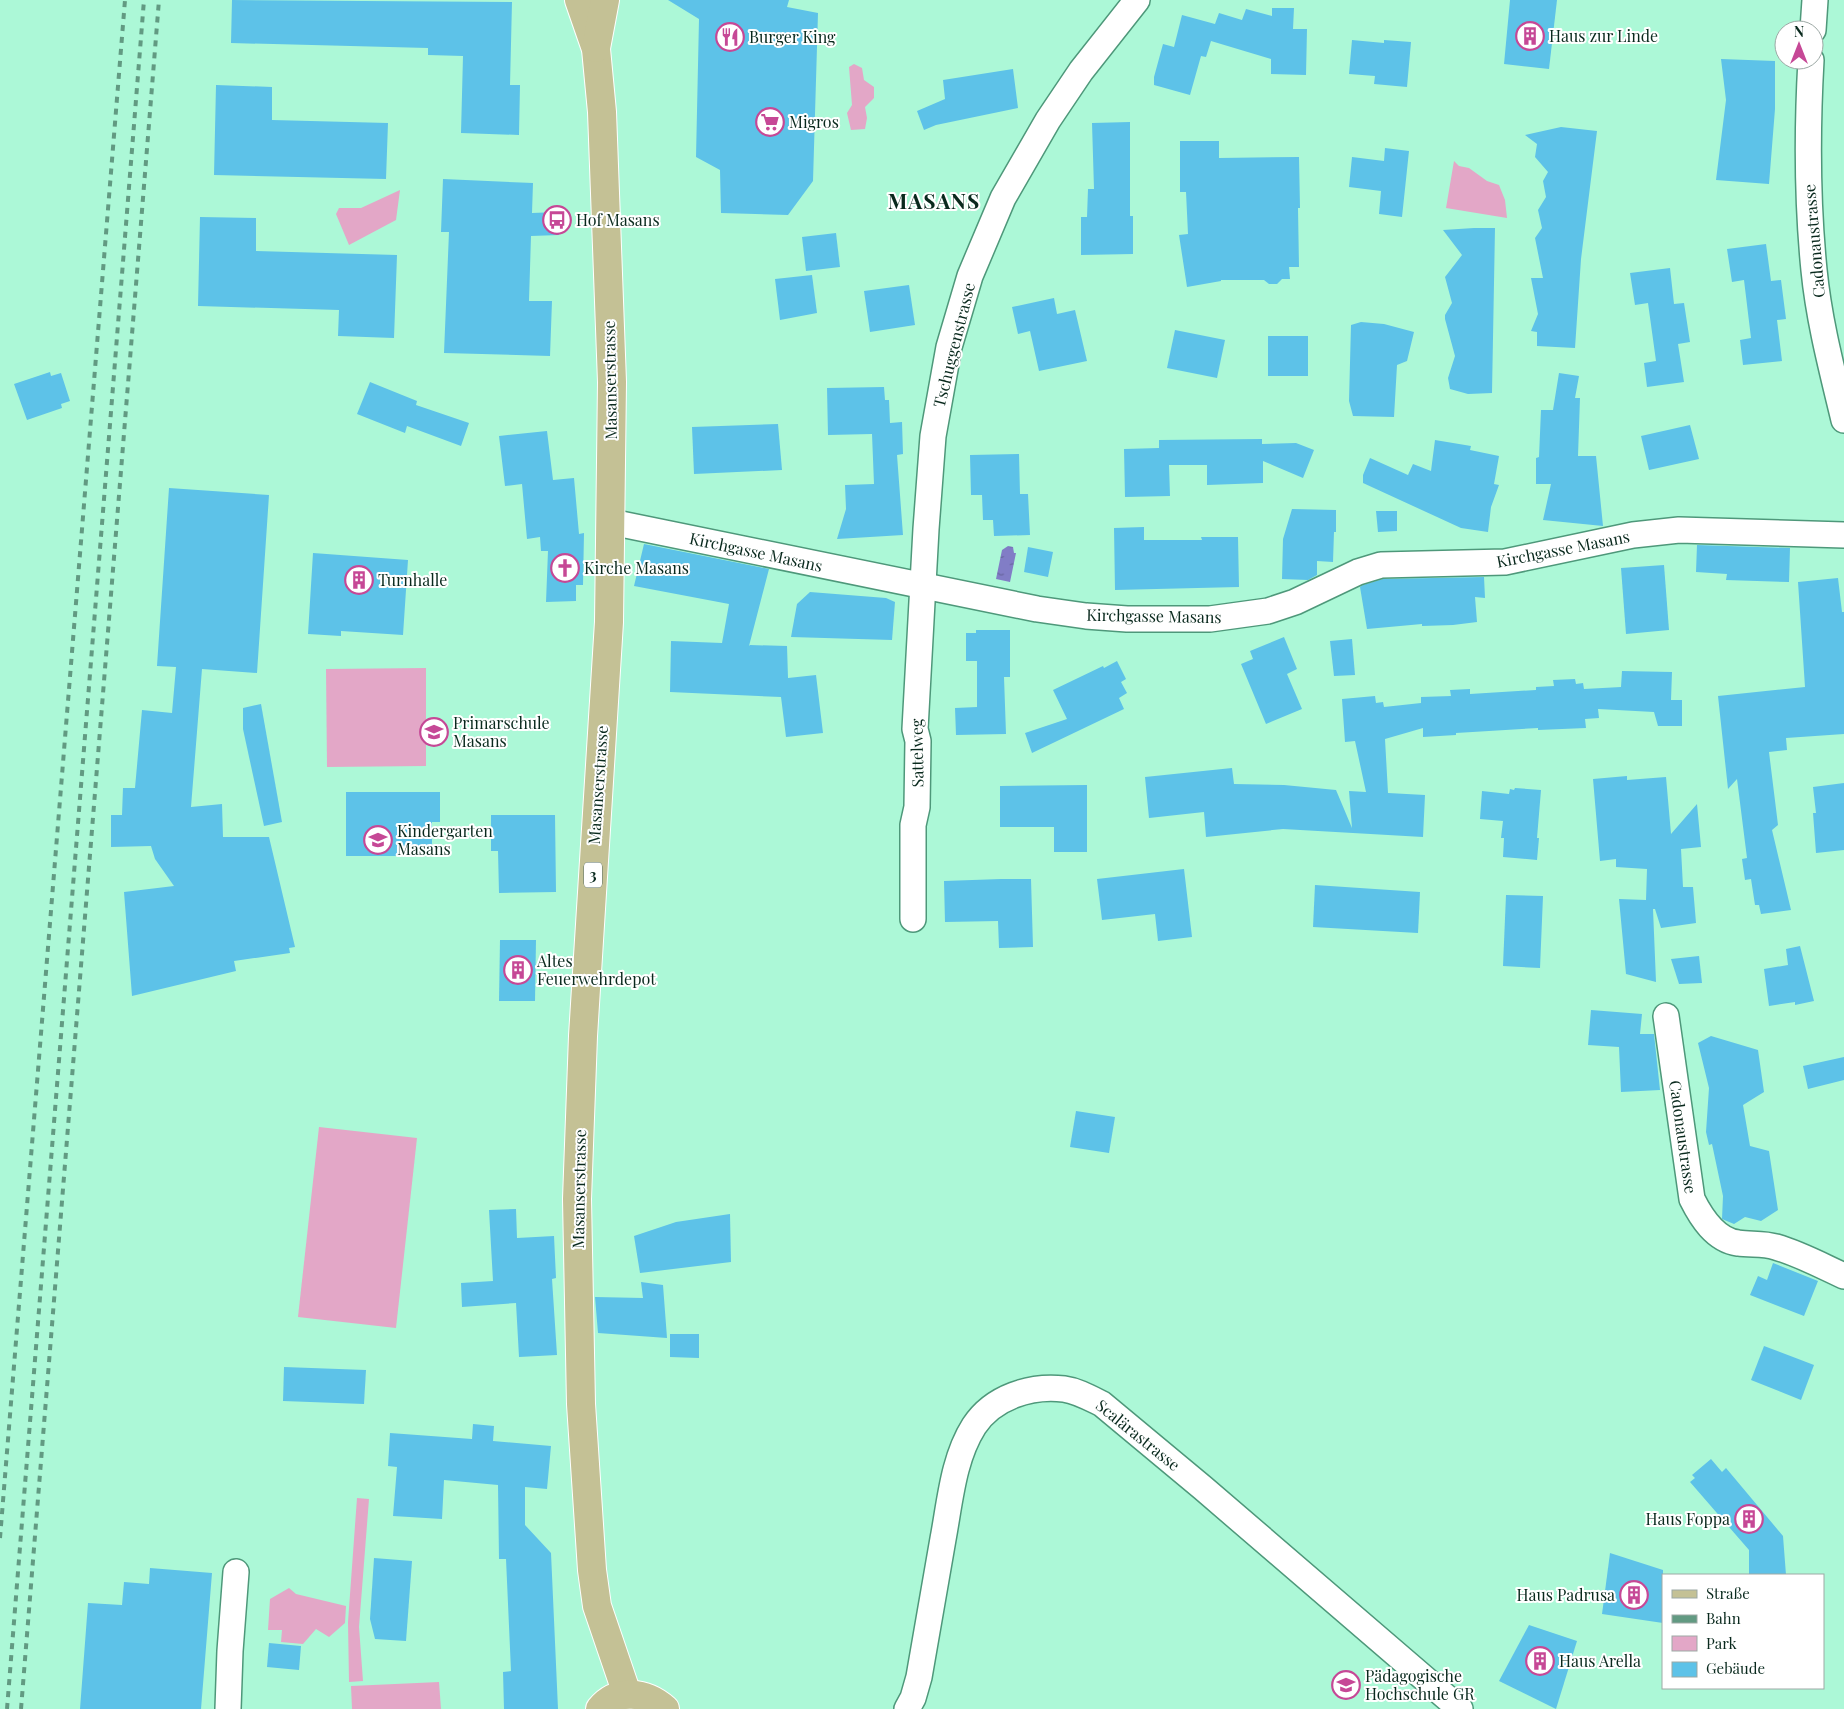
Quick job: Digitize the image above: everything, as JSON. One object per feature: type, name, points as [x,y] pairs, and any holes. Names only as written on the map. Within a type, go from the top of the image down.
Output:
[{"type":"main road","name":"Masanserstrasse","points":[[580,0],[596,49],[602,112],[612,382],[609,622],[583,1036],[577,1234],[581,1404],[592,1570],[600,1620],[627,1694]]},
{"type":"main road","name":"Masanserstrasse","points":[[596,49],[605,0]]},
{"type":"main road","points":[[600,1709],[614,1698],[627,1694],[640,1695],[653,1700],[664,1709]]},
{"type":"street","name":"Tschuggenstrasse","points":[[924,586],[932,436],[949,347],[970,276],[1003,198],[1048,120],[1081,72],[1137,0]]},
{"type":"street","points":[[1814,20],[1815,0]]},
{"type":"street","name":"Cadonaustrasse","points":[[1810,70],[1807,166],[1814,270],[1823,331],[1844,420]]},
{"type":"street","name":"Kirchgasse Masans","points":[[611,522],[1037,609],[1086,616],[1127,619],[1210,619],[1259,612],[1295,602],[1358,572],[1380,565],[1505,562],[1633,534],[1679,530],[1844,535]]},
{"type":"street","name":"Sattelweg","points":[[913,919],[913,825],[917,808],[918,741],[915,729],[924,586]]},
{"type":"street","name":"Cadonaustrasse","points":[[1666,1016],[1692,1199],[1703,1220],[1720,1236],[1736,1243],[1766,1244],[1786,1250],[1844,1276]]},
{"type":"street","name":"Scalärastrasse","points":[[907,1709],[913,1698],[919,1677],[954,1480],[965,1443],[974,1426],[986,1411],[1022,1392],[1043,1388],[1065,1389],[1086,1395],[1102,1404],[1196,1482],[1460,1709]]},
{"type":"street","points":[[228,1709],[236,1572]]},
{"type":"green space","points":[[854,64],[862,68],[864,80],[874,87],[874,98],[865,107],[867,118],[865,129],[851,130],[847,113],[852,105],[849,67]]},
{"type":"green space","points":[[1454,161],[1459,166],[1469,168],[1487,181],[1499,185],[1505,200],[1507,218],[1446,208]]},
{"type":"green space","points":[[400,190],[396,220],[349,245],[336,214],[339,208],[361,208]]},
{"type":"green space","points":[[426,668],[426,766],[327,767],[326,669]]},
{"type":"green space","points":[[319,1127],[417,1138],[396,1328],[298,1317]]},
{"type":"green space","points":[[357,1498],[369,1499],[359,1627],[363,1681],[349,1682],[348,1622]]},
{"type":"green space","points":[[289,1588],[296,1594],[346,1606],[345,1623],[329,1637],[316,1629],[303,1644],[281,1642],[282,1630],[268,1630],[270,1599]]},
{"type":"green space","points":[[439,1682],[441,1709],[352,1709],[351,1686]]},
{"type":"water","points":[[1008,546],[1013,547],[1014,553],[1016,553],[1010,582],[996,579],[1002,550]]},
{"type":"building","points":[[232,0],[512,2],[510,85],[520,85],[519,135],[461,133],[463,56],[428,55],[428,48],[231,43]]},
{"type":"building","points":[[668,0],[789,0],[787,7],[818,13],[813,181],[788,215],[721,213],[720,170],[696,157],[699,19]]},
{"type":"building","name":"Haus zur Linde","points":[[1510,0],[1557,0],[1549,69],[1504,64]]},
{"type":"building","points":[[1272,8],[1294,8],[1293,29],[1307,29],[1306,75],[1271,74],[1271,59],[1211,41],[1206,57],[1201,56],[1190,95],[1154,85],[1154,77],[1163,44],[1174,47],[1182,15],[1215,24],[1219,13],[1242,20],[1246,9],[1272,16]]},
{"type":"building","points":[[1352,40],[1384,43],[1384,40],[1411,42],[1407,87],[1374,84],[1375,76],[1349,74]]},
{"type":"building","points":[[1721,59],[1774,61],[1775,109],[1769,184],[1716,180],[1726,100]]},
{"type":"building","points":[[1013,69],[1018,108],[936,125],[924,130],[917,111],[945,99],[943,80]]},
{"type":"building","points":[[216,85],[272,87],[272,120],[388,123],[386,179],[214,175]]},
{"type":"building","points":[[1130,122],[1130,216],[1133,216],[1133,254],[1081,255],[1081,217],[1087,217],[1088,189],[1094,189],[1092,123]]},
{"type":"building","points":[[1561,127],[1597,131],[1581,259],[1575,348],[1537,346],[1537,332],[1531,331],[1538,314],[1531,278],[1543,278],[1535,238],[1542,228],[1538,210],[1546,197],[1543,181],[1548,172],[1535,157],[1537,144],[1525,135]]},
{"type":"building","points":[[1180,141],[1219,141],[1219,158],[1299,157],[1299,267],[1289,267],[1290,279],[1282,279],[1277,284],[1269,284],[1264,280],[1221,280],[1187,287],[1179,235],[1188,234],[1186,192],[1180,192]]},
{"type":"building","points":[[1385,148],[1409,151],[1402,217],[1379,214],[1381,191],[1349,187],[1352,157],[1384,161]]},
{"type":"building","points":[[443,179],[533,183],[532,213],[558,212],[559,235],[531,236],[529,301],[552,301],[550,356],[444,353],[449,232],[441,232]]},
{"type":"building","points":[[200,217],[256,218],[256,251],[397,255],[394,338],[338,336],[339,310],[198,306]]},
{"type":"building","points":[[1495,228],[1492,393],[1468,394],[1450,389],[1448,378],[1455,356],[1445,319],[1445,315],[1452,303],[1445,277],[1462,255],[1443,230]]},
{"type":"building","points":[[836,233],[840,267],[806,271],[802,237]]},
{"type":"building","points":[[1766,244],[1771,281],[1781,280],[1786,319],[1777,320],[1782,361],[1743,365],[1740,340],[1751,338],[1744,280],[1732,282],[1727,249]]},
{"type":"building","points":[[1670,268],[1674,304],[1684,303],[1690,342],[1678,344],[1684,382],[1647,387],[1644,363],[1656,361],[1648,303],[1635,305],[1630,273]]},
{"type":"building","points":[[812,275],[817,313],[780,320],[775,279]]},
{"type":"building","points":[[909,285],[915,325],[870,332],[864,291]]},
{"type":"building","points":[[1054,298],[1057,314],[1075,310],[1087,361],[1039,371],[1030,331],[1018,334],[1012,307]]},
{"type":"building","points":[[1361,322],[1384,324],[1414,332],[1407,361],[1397,365],[1394,417],[1353,416],[1349,401],[1351,325]]},
{"type":"building","points":[[1175,330],[1225,340],[1217,378],[1167,368]]},
{"type":"building","points":[[1268,336],[1308,336],[1308,376],[1268,376]]},
{"type":"building","points":[[50,372],[51,376],[61,373],[70,401],[61,404],[62,408],[27,420],[14,384]]},
{"type":"building","points":[[1559,373],[1579,376],[1575,398],[1580,398],[1578,456],[1596,456],[1603,526],[1543,520],[1551,484],[1536,484],[1536,458],[1539,457],[1541,410],[1553,410]]},
{"type":"building","points":[[370,382],[417,401],[416,405],[469,423],[461,446],[407,426],[405,433],[357,414]]},
{"type":"building","points":[[884,387],[885,400],[889,400],[890,423],[902,422],[903,454],[897,455],[903,535],[837,539],[846,509],[845,485],[874,484],[872,434],[828,435],[827,388]]},
{"type":"building","points":[[778,424],[782,470],[694,474],[692,427]]},
{"type":"building","points":[[1690,425],[1699,459],[1649,470],[1641,436]]},
{"type":"building","points":[[547,431],[553,480],[574,478],[579,534],[584,533],[583,585],[576,585],[576,601],[546,602],[548,551],[541,551],[540,537],[527,539],[522,484],[505,486],[499,436]]},
{"type":"building","points":[[1262,439],[1262,444],[1296,443],[1314,450],[1303,478],[1263,461],[1263,483],[1207,485],[1207,465],[1169,465],[1170,496],[1125,497],[1124,449],[1159,448],[1159,440]]},
{"type":"building","points":[[1435,440],[1471,446],[1470,450],[1499,456],[1494,484],[1499,485],[1491,507],[1488,532],[1461,528],[1363,483],[1363,475],[1370,458],[1408,475],[1413,464],[1431,471]]},
{"type":"building","points":[[1019,454],[1020,494],[1028,494],[1030,535],[994,536],[993,520],[983,520],[982,495],[971,495],[970,455]]},
{"type":"building","points":[[169,488],[269,495],[257,673],[202,669],[191,807],[222,804],[223,837],[269,837],[295,947],[289,948],[290,953],[234,961],[236,971],[132,996],[124,892],[174,886],[155,859],[151,846],[111,847],[111,815],[122,815],[123,788],[135,788],[142,710],[172,713],[176,667],[157,666]]},
{"type":"building","points":[[1292,509],[1336,510],[1333,562],[1317,561],[1317,575],[1308,580],[1282,579],[1283,539]]},
{"type":"building","points":[[1376,511],[1397,511],[1397,531],[1378,532]]},
{"type":"building","points":[[1144,527],[1144,540],[1202,540],[1201,537],[1238,537],[1239,587],[1115,590],[1114,528]]},
{"type":"building","points":[[644,544],[769,569],[749,646],[787,646],[788,678],[816,675],[823,733],[786,737],[781,697],[670,692],[671,641],[722,643],[729,604],[634,586]]},
{"type":"building","points":[[1697,545],[1790,548],[1789,582],[1726,580],[1727,574],[1696,572]]},
{"type":"building","points":[[1028,547],[1053,552],[1048,577],[1024,572]]},
{"type":"building","name":"Turnhalle","points":[[313,553],[408,560],[403,635],[341,631],[341,636],[308,634]]},
{"type":"building","points":[[1664,565],[1669,630],[1626,634],[1621,568]]},
{"type":"building","points":[[1484,577],[1485,598],[1475,597],[1477,622],[1367,629],[1360,587],[1363,585],[1383,579]]},
{"type":"building","points":[[1838,578],[1842,612],[1844,612],[1844,734],[1786,738],[1787,750],[1769,752],[1778,825],[1772,830],[1791,910],[1761,914],[1759,905],[1755,905],[1751,879],[1745,880],[1742,859],[1747,858],[1737,779],[1728,789],[1718,696],[1805,687],[1798,582]]},
{"type":"building","points":[[810,592],[886,598],[895,602],[892,640],[791,637],[797,604]]},
{"type":"building","points":[[976,630],[1010,630],[1010,677],[1004,677],[1006,734],[956,735],[955,708],[977,707],[977,661],[966,661],[966,633],[976,633]]},
{"type":"building","points":[[1284,637],[1297,669],[1287,674],[1302,709],[1266,724],[1241,664],[1253,659],[1250,651]]},
{"type":"building","points":[[1352,639],[1355,675],[1334,676],[1330,641]]},
{"type":"building","points":[[1117,661],[1126,679],[1121,682],[1127,693],[1119,698],[1124,709],[1032,753],[1025,733],[1067,719],[1053,690]]},
{"type":"building","points":[[1622,671],[1672,672],[1671,700],[1682,700],[1682,726],[1658,726],[1654,712],[1598,709],[1599,718],[1585,719],[1586,728],[1538,730],[1538,728],[1423,737],[1423,728],[1385,739],[1388,793],[1425,795],[1423,837],[1283,829],[1206,837],[1204,812],[1149,818],[1145,777],[1232,768],[1234,784],[1284,785],[1336,790],[1352,828],[1349,791],[1366,792],[1355,741],[1345,742],[1342,699],[1375,696],[1376,703],[1383,702],[1384,707],[1421,703],[1421,697],[1451,696],[1450,690],[1470,689],[1470,694],[1536,690],[1536,687],[1554,686],[1553,680],[1575,679],[1576,684],[1583,683],[1584,689],[1621,687]]},
{"type":"building","points":[[261,704],[282,822],[264,826],[243,729],[243,708]]},
{"type":"building","points":[[1627,776],[1627,780],[1666,777],[1671,834],[1697,804],[1701,847],[1681,849],[1683,887],[1693,887],[1696,923],[1661,928],[1655,909],[1653,909],[1656,982],[1626,974],[1619,899],[1646,900],[1647,869],[1616,867],[1616,859],[1600,861],[1593,779]]},
{"type":"building","points":[[1844,783],[1844,850],[1816,853],[1813,813],[1816,813],[1813,787]]},
{"type":"building","points":[[1087,785],[1087,852],[1054,852],[1054,827],[1000,827],[1000,786]]},
{"type":"building","points":[[1515,788],[1541,790],[1537,860],[1503,857],[1504,838],[1501,838],[1503,821],[1480,819],[1482,791],[1509,794],[1510,789],[1514,790]]},
{"type":"building","points":[[346,792],[440,792],[440,822],[432,822],[432,856],[346,856]]},
{"type":"building","points":[[491,815],[555,815],[556,892],[499,893],[498,851],[491,851]]},
{"type":"building","points":[[1184,869],[1192,937],[1158,941],[1155,914],[1102,920],[1097,879]]},
{"type":"building","points":[[1031,879],[1033,947],[999,948],[998,921],[945,922],[944,881]]},
{"type":"building","points":[[1315,885],[1420,892],[1418,933],[1313,927]]},
{"type":"building","points":[[1506,895],[1543,896],[1540,968],[1503,966]]},
{"type":"building","name":"Altes Feuerwehrdepot","points":[[500,940],[536,940],[535,1001],[499,1001]]},
{"type":"building","points":[[1800,946],[1814,1001],[1795,1005],[1795,1002],[1769,1006],[1764,969],[1788,965],[1786,949]]},
{"type":"building","points":[[1699,956],[1702,983],[1679,984],[1671,959]]},
{"type":"building","points":[[1591,1010],[1642,1014],[1640,1034],[1654,1034],[1660,1090],[1621,1092],[1619,1047],[1588,1045]]},
{"type":"building","points":[[1711,1036],[1758,1050],[1764,1092],[1743,1105],[1750,1146],[1769,1151],[1778,1210],[1761,1221],[1745,1217],[1734,1224],[1722,1219],[1723,1196],[1712,1144],[1709,1145],[1706,1132],[1709,1088],[1698,1043]]},
{"type":"building","points":[[1844,1057],[1844,1080],[1808,1089],[1803,1066]]},
{"type":"building","points":[[1076,1111],[1115,1117],[1109,1153],[1070,1147]]},
{"type":"building","points":[[516,1209],[517,1238],[554,1236],[556,1278],[552,1279],[557,1355],[519,1357],[516,1303],[462,1307],[461,1283],[493,1281],[489,1210]]},
{"type":"building","points":[[730,1214],[731,1262],[640,1273],[634,1236],[676,1222]]},
{"type":"building","points":[[1773,1263],[1818,1281],[1804,1316],[1750,1295],[1758,1276],[1767,1280]]},
{"type":"building","points":[[641,1282],[663,1285],[667,1338],[598,1333],[595,1297],[643,1298]]},
{"type":"building","points":[[670,1334],[699,1334],[699,1358],[670,1357]]},
{"type":"building","points":[[1764,1346],[1814,1365],[1801,1400],[1751,1380]]},
{"type":"building","points":[[284,1367],[366,1370],[364,1404],[283,1401]]},
{"type":"building","points":[[473,1424],[494,1426],[493,1441],[551,1446],[547,1489],[525,1487],[525,1525],[551,1553],[558,1709],[504,1709],[503,1672],[511,1671],[506,1559],[499,1559],[498,1485],[444,1480],[442,1519],[393,1516],[397,1467],[388,1466],[390,1433],[472,1439]]},
{"type":"building","name":"Haus Foppa","points":[[1711,1459],[1722,1472],[1726,1468],[1783,1536],[1786,1574],[1749,1574],[1749,1550],[1690,1482],[1695,1478],[1692,1475]]},
{"type":"building","name":"Haus Padrusa","points":[[1610,1553],[1663,1570],[1662,1623],[1602,1614]]},
{"type":"building","points":[[374,1558],[412,1561],[406,1641],[375,1639],[370,1619]]},
{"type":"building","points":[[150,1568],[212,1573],[201,1709],[80,1709],[88,1603],[122,1605],[124,1582],[149,1584]]},
{"type":"building","name":"Haus Arella","points":[[1529,1625],[1577,1641],[1556,1709],[1499,1681]]},
{"type":"building","points":[[269,1643],[301,1646],[299,1670],[267,1667]]},
{"type":"railway","points":[[0,1538],[125,0]]},
{"type":"railway","points":[[7,1709],[144,0]]},
{"type":"railway","points":[[21,1709],[159,0]]},
{"type":"place","name":"Haus zur Linde","points":[[1530,36]]},
{"type":"place","name":"Burger King","points":[[730,37]]},
{"type":"place","name":"Migros","points":[[770,122]]},
{"type":"place","name":"Hof Masans","points":[[557,220]]},
{"type":"place","name":"Kirche Masans","points":[[565,568]]},
{"type":"place","name":"Turnhalle","points":[[359,580]]},
{"type":"place","name":"Primarschule Masans","points":[[434,732]]},
{"type":"place","name":"Kindergarten Masans","points":[[378,840]]},
{"type":"place","name":"Altes Feuerwehrdepot","points":[[518,970]]},
{"type":"place","name":"Haus Foppa","points":[[1749,1519]]},
{"type":"place","name":"Haus Padrusa","points":[[1634,1595]]},
{"type":"place","name":"Haus Arella","points":[[1540,1661]]},
{"type":"place","name":"Pädagogische Hochschule GR","points":[[1346,1685]]},
{"type":"district","name":"MASANS","points":[[934,202]]}]
